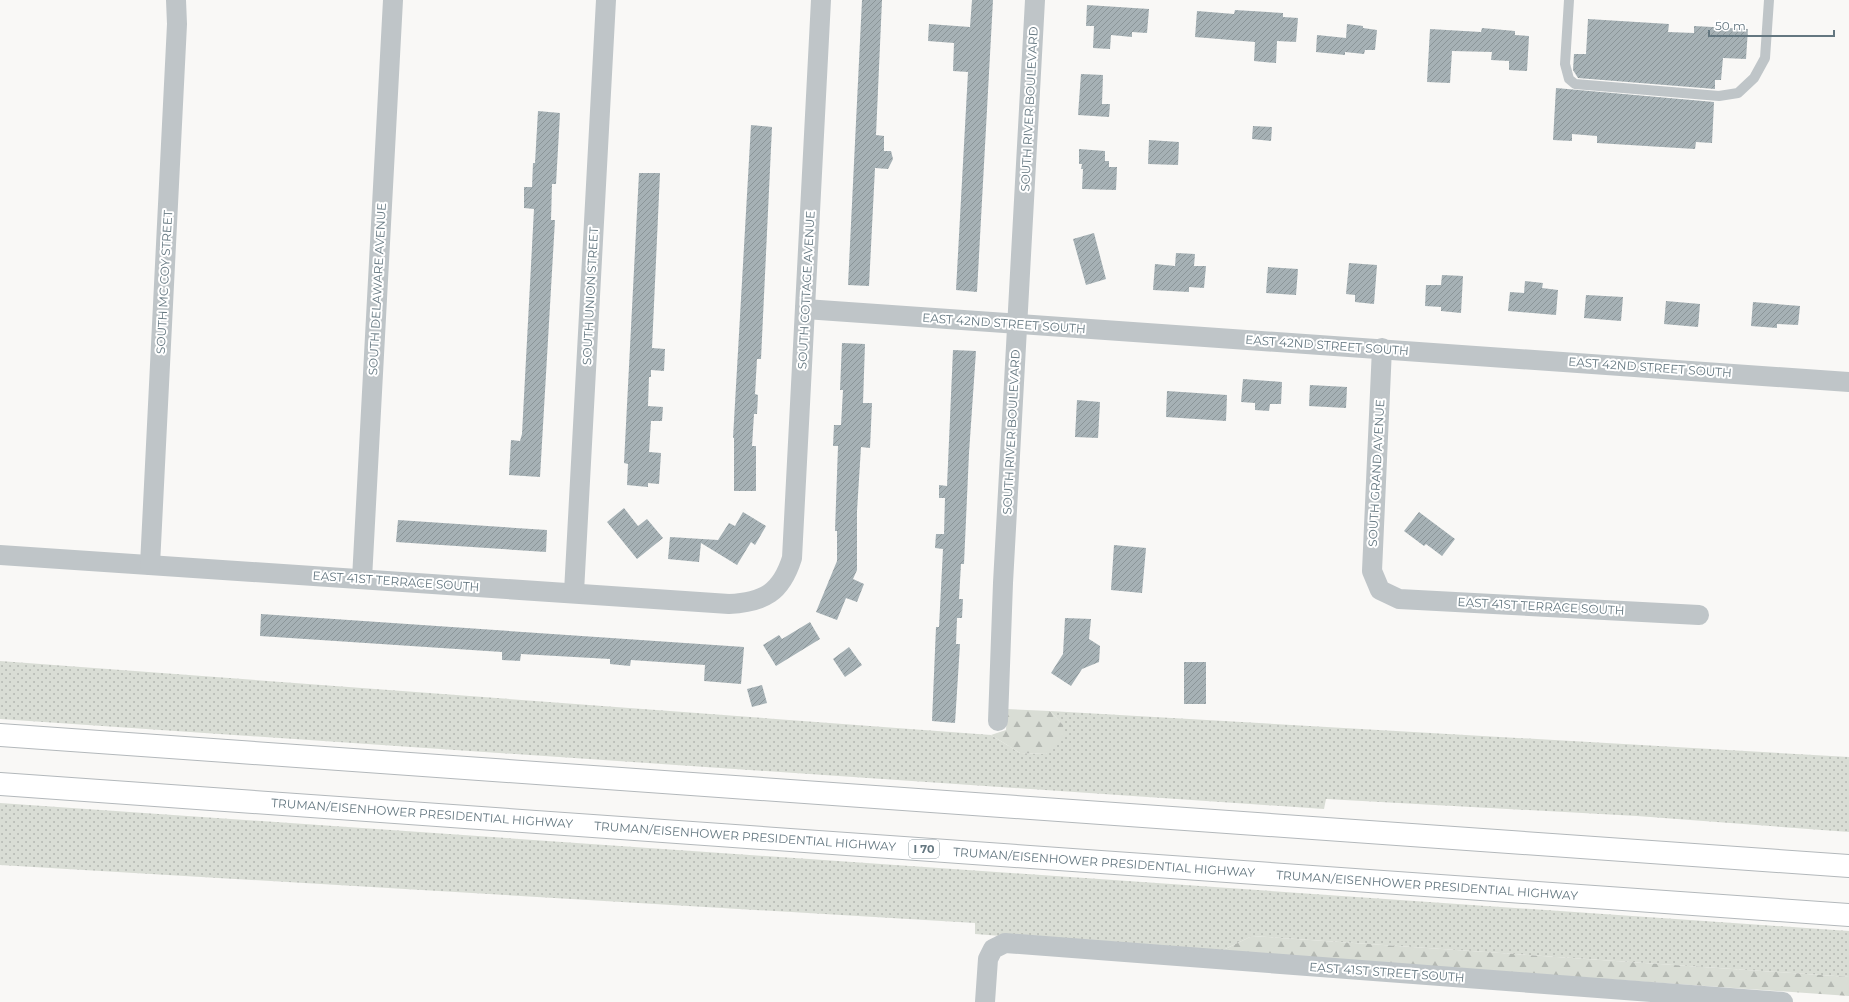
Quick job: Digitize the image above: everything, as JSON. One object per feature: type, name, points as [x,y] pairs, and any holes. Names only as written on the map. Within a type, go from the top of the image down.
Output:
[{"type":"highway","points":[[0,735],[1849,866]]},
{"type":"highway","name":"TRUMAN/EISENHOWER PRESIDENTIAL HIGHWAY","points":[[0,784],[1849,915]]},
{"type":"street","name":"SOUTH MC COY STREET","points":[[150,565],[177,24],[176,0]]},
{"type":"street","name":"SOUTH DELAWARE AVENUE","points":[[362,579],[393,0]]},
{"type":"street","name":"SOUTH UNION STREET","points":[[574,592],[606,0]]},
{"type":"street","name":"SOUTH COTTAGE AVENUE","points":[[784,578],[792,558],[821,0]]},
{"type":"street","name":"SOUTH RIVER BOULEVARD","points":[[998,721],[1003,583],[1035,0]]},
{"type":"street","name":"EAST 42ND STREET SOUTH","points":[[805,309],[1017,325],[1382,348],[1849,382]]},
{"type":"street","name":"SOUTH GRAND AVENUE","points":[[1382,348],[1372,571],[1380,590],[1385,592]]},
{"type":"street","name":"EAST 41ST TERRACE SOUTH","points":[[0,555],[574,592],[735,604],[758,600],[772,592],[784,578]]},
{"type":"street","name":"EAST 41ST TERRACE SOUTH","points":[[1385,592],[1399,599],[1699,615]]},
{"type":"street","name":"EAST 41ST STREET SOUTH","points":[[985,1002],[988,959],[993,949],[1005,943],[1783,1002]]},
{"type":"lane","points":[[1569,0],[1565,64],[1569,79],[1575,84],[1719,96],[1738,93],[1754,78],[1765,58],[1769,0]]},
{"type":"green space","points":[[0,661],[991,735],[1020,753],[1046,754],[1063,725],[1050,711],[1849,757],[1849,832],[1637,816],[1326,799],[1324,809],[0,719]]},
{"type":"green space","points":[[1007,709],[1050,711],[1063,725],[1064,736],[1046,754],[1020,753],[991,735],[1006,730]]},
{"type":"green space","points":[[0,803],[1849,931],[1849,977],[1252,936],[1219,952],[975,934],[975,923],[0,865]]},
{"type":"green space","points":[[1252,936],[1849,977],[1849,996],[1219,952]]},
{"type":"building","points":[[862,0],[882,0],[876,135],[884,136],[884,151],[891,151],[893,159],[888,169],[875,168],[869,286],[848,285]]},
{"type":"building","points":[[972,0],[993,0],[977,292],[956,290],[968,72],[953,71],[954,43],[928,41],[929,24],[970,27]]},
{"type":"building","points":[[1087,5],[1149,9],[1147,33],[1132,32],[1132,37],[1111,35],[1110,49],[1093,48],[1094,26],[1086,26]]},
{"type":"building","points":[[1235,10],[1283,13],[1283,17],[1298,18],[1296,42],[1277,41],[1276,63],[1254,61],[1255,42],[1195,37],[1197,11],[1234,14]]},
{"type":"building","points":[[1588,19],[1669,24],[1668,32],[1694,33],[1694,26],[1748,29],[1746,59],[1723,58],[1721,80],[1715,80],[1715,89],[1578,78],[1573,70],[1574,54],[1586,54]]},
{"type":"building","points":[[1347,24],[1377,30],[1375,50],[1365,50],[1364,54],[1345,52],[1345,55],[1316,52],[1317,35],[1346,38]]},
{"type":"building","points":[[1482,28],[1515,31],[1515,35],[1529,36],[1527,71],[1509,70],[1509,61],[1491,60],[1492,52],[1452,51],[1450,83],[1427,82],[1430,29],[1481,32]]},
{"type":"building","points":[[1081,74],[1103,75],[1102,104],[1110,104],[1109,117],[1078,115]]},
{"type":"building","points":[[1556,88],[1714,102],[1712,143],[1696,142],[1695,149],[1597,143],[1597,136],[1572,134],[1572,141],[1553,140]]},
{"type":"building","points":[[538,111],[560,113],[556,184],[552,184],[551,220],[555,220],[540,477],[509,475],[511,440],[520,441],[522,434],[534,209],[524,208],[524,187],[532,187]]},
{"type":"building","points":[[751,125],[772,127],[761,359],[757,359],[755,394],[758,395],[757,414],[754,414],[752,446],[756,446],[756,491],[734,491],[733,438]]},
{"type":"building","points":[[1253,126],[1272,127],[1271,141],[1252,139]]},
{"type":"building","points":[[1149,140],[1179,142],[1178,165],[1148,164]]},
{"type":"building","points":[[1079,149],[1105,151],[1105,161],[1109,161],[1109,167],[1117,167],[1116,190],[1082,189],[1083,169],[1081,169],[1082,164],[1079,164]]},
{"type":"building","points":[[639,173],[660,173],[652,348],[665,349],[664,371],[651,370],[651,377],[649,377],[648,406],[663,407],[662,421],[651,421],[649,452],[661,453],[659,484],[648,483],[648,487],[627,485],[628,464],[624,463]]},
{"type":"building","points":[[1094,233],[1106,279],[1086,285],[1073,239]]},
{"type":"building","points":[[1176,253],[1195,254],[1194,266],[1206,266],[1204,288],[1189,287],[1189,292],[1153,290],[1155,264],[1175,266]]},
{"type":"building","points":[[1349,263],[1377,265],[1374,304],[1355,302],[1355,295],[1346,294]]},
{"type":"building","points":[[1268,267],[1298,269],[1296,295],[1266,293]]},
{"type":"building","points":[[1442,275],[1463,276],[1461,313],[1441,311],[1441,307],[1425,306],[1426,285],[1441,285]]},
{"type":"building","points":[[1525,281],[1543,283],[1542,288],[1558,290],[1556,315],[1508,311],[1510,292],[1524,293]]},
{"type":"building","points":[[1586,295],[1623,297],[1621,321],[1584,318]]},
{"type":"building","points":[[1666,301],[1700,304],[1698,327],[1664,324]]},
{"type":"building","points":[[1753,302],[1800,306],[1798,325],[1777,324],[1777,328],[1751,326]]},
{"type":"building","points":[[842,343],[865,344],[863,403],[872,403],[870,448],[861,447],[857,511],[857,570],[853,579],[864,584],[857,602],[846,598],[837,620],[816,612],[837,561],[837,531],[835,531],[838,446],[833,446],[834,425],[841,425],[843,390],[840,390]]},
{"type":"building","points":[[953,350],[976,351],[969,453],[964,564],[961,564],[959,599],[963,599],[962,618],[957,618],[956,644],[960,644],[955,723],[932,721],[936,627],[939,627],[943,549],[935,548],[936,534],[944,534],[945,498],[939,498],[939,485],[947,486]]},
{"type":"building","points":[[1243,379],[1282,382],[1281,404],[1270,404],[1269,411],[1255,410],[1255,403],[1241,402]]},
{"type":"building","points":[[1310,385],[1347,387],[1346,408],[1309,406]]},
{"type":"building","points":[[1167,391],[1227,395],[1226,421],[1166,417]]},
{"type":"building","points":[[1077,400],[1100,402],[1098,438],[1075,437]]},
{"type":"building","points":[[624,508],[638,526],[647,519],[663,538],[637,559],[607,522]]},
{"type":"building","points":[[743,512],[766,526],[755,545],[751,542],[737,565],[701,543],[699,562],[668,559],[670,537],[718,540],[729,523],[735,526]]},
{"type":"building","points":[[1419,512],[1455,539],[1442,556],[1426,544],[1424,546],[1404,531]]},
{"type":"building","points":[[398,520],[547,530],[546,552],[396,542]]},
{"type":"building","points":[[1114,545],[1146,548],[1142,593],[1111,590]]},
{"type":"building","points":[[261,614],[744,647],[741,684],[704,681],[705,665],[631,660],[630,666],[610,664],[610,659],[521,654],[520,661],[502,660],[502,652],[260,636]]},
{"type":"building","points":[[1065,618],[1091,619],[1089,639],[1100,646],[1099,662],[1082,669],[1071,686],[1051,673],[1063,654]]},
{"type":"building","points":[[810,622],[820,639],[776,666],[763,645],[779,635],[782,639]]},
{"type":"building","points":[[849,647],[862,665],[845,677],[833,659]]},
{"type":"building","points":[[1184,662],[1206,662],[1206,704],[1184,704]]},
{"type":"building","points":[[762,685],[767,703],[752,707],[747,689]]}]
